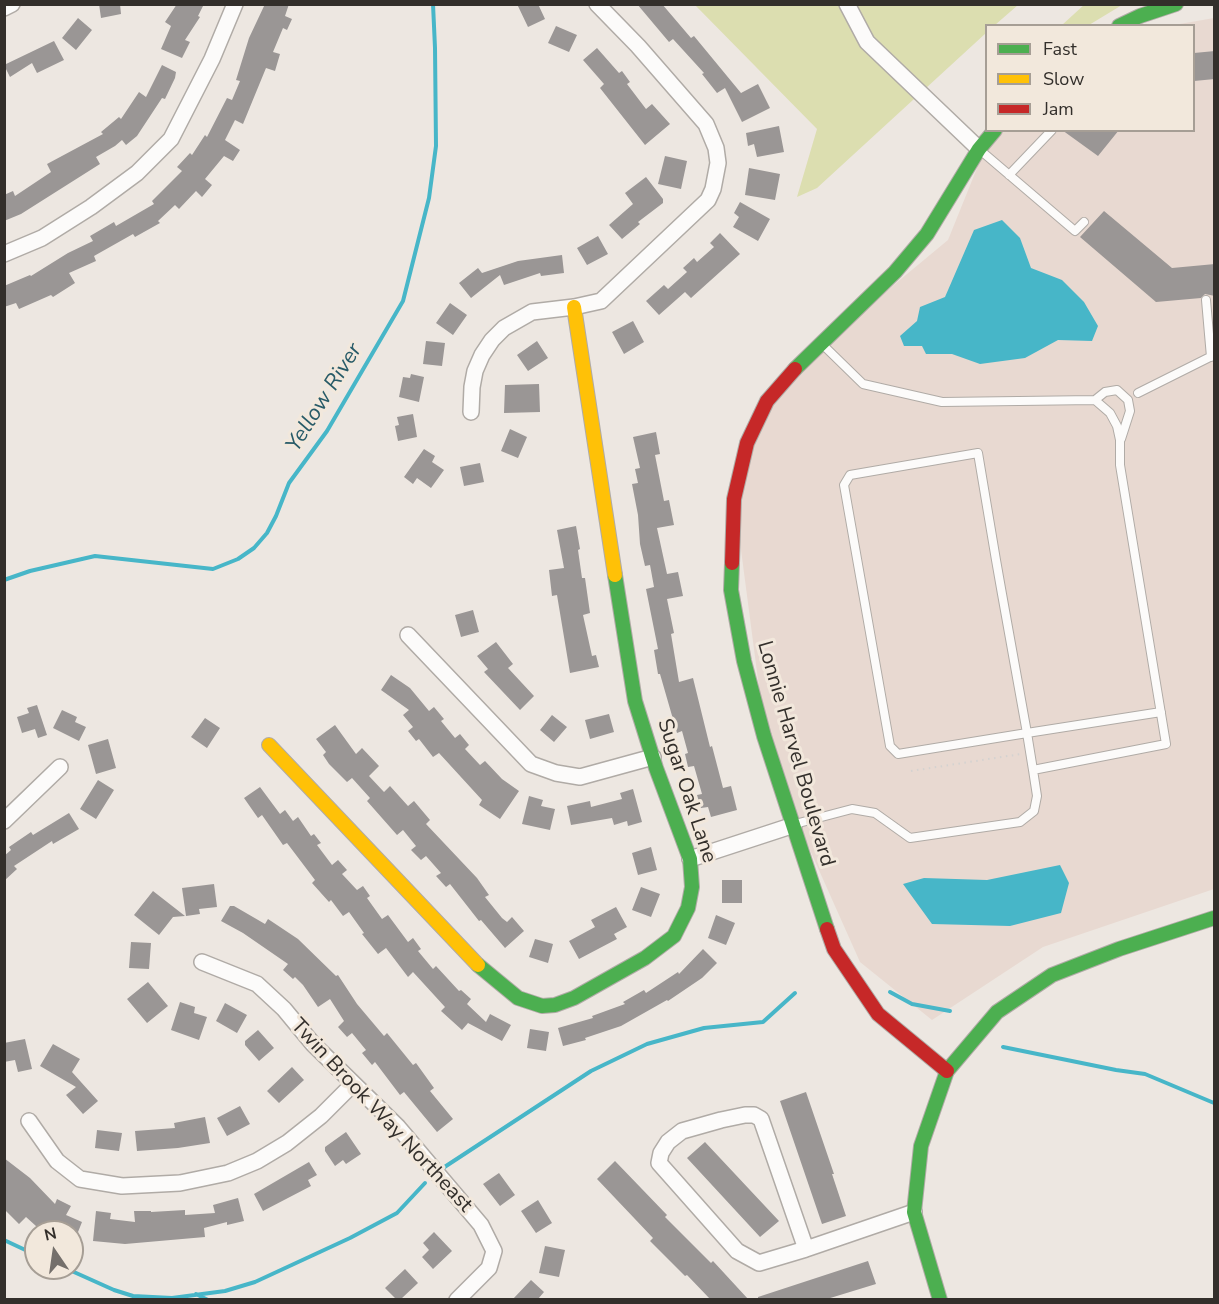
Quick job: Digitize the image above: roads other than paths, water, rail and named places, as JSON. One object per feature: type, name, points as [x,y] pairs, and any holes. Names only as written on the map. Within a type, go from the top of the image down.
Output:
[{"type":"street","points":[[4,8],[12,4]]},
{"type":"street","points":[[4,254],[42,238],[91,207],[137,173],[171,139],[212,59],[235,4]]},
{"type":"street","points":[[471,412],[475,371],[492,340],[504,328],[532,312],[574,308],[601,301],[708,200],[714,183],[718,163],[716,147],[706,124],[638,46],[597,4]]},
{"type":"street","points":[[847,4],[867,42],[979,149]]},
{"type":"street","points":[[1123,24],[1176,4]]},
{"type":"street","name":"Lonnie Harvel Boulevard","points":[[947,1071],[878,1014],[834,949],[748,683],[732,590],[734,500],[747,443],[767,400],[821,343],[896,272],[927,234],[979,149],[993,132]]},
{"type":"street","name":"Sugar Oak Lane","points":[[269,745],[487,974],[518,998],[542,1006],[555,1005],[574,998],[645,958],[674,936],[688,908],[692,887],[690,859],[635,701],[574,308]]},
{"type":"street","points":[[408,635],[531,764],[556,774],[580,777],[653,757]]},
{"type":"street","points":[[4,821],[60,767]]},
{"type":"street","points":[[690,859],[794,825]]},
{"type":"street","points":[[940,1299],[915,1212],[921,1146],[947,1071],[997,1012],[1052,975],[1119,949],[1215,918]]},
{"type":"street","name":"Twin Brook Way Northeast","points":[[202,962],[256,984],[284,1009],[313,1044],[398,1127],[481,1226],[494,1251],[489,1268],[457,1299]]},
{"type":"street","points":[[29,1121],[57,1161],[80,1179],[122,1186],[180,1183],[228,1173],[257,1161],[287,1143],[321,1116],[353,1084]]},
{"type":"street","points":[[806,1249],[761,1119],[754,1115],[745,1115],[721,1120],[682,1131],[668,1142],[658,1163],[737,1251],[759,1263],[806,1249],[915,1212]]},
{"type":"lane","points":[[1009,175],[1050,132]]},
{"type":"lane","points":[[979,149],[1075,231],[1084,222]]},
{"type":"lane","points":[[1138,393],[1213,356],[1211,309],[1206,300]]},
{"type":"lane","points":[[821,343],[863,384],[942,402],[1095,400],[1105,392],[1117,390],[1128,399],[1130,411],[1120,440]]},
{"type":"lane","points":[[1033,770],[1166,744],[1119,461],[1120,440],[1117,426],[1110,413],[1095,400]]},
{"type":"lane","points":[[794,825],[852,809],[875,813],[910,838],[1020,822],[1034,811],[1037,796],[1033,770],[1026,733],[978,453],[850,475],[844,485],[891,746],[898,754],[1026,733],[1161,712]]},
{"type":"water","points":[[1002,220],[1020,238],[1031,268],[1062,280],[1084,302],[1098,326],[1092,341],[1058,340],[1025,358],[980,364],[952,354],[926,354],[922,346],[904,346],[900,336],[917,321],[920,307],[945,297],[974,230]]},
{"type":"water","points":[[1060,865],[1069,883],[1061,913],[1010,926],[932,924],[903,884],[924,878],[987,880]]},
{"type":"waterway","name":"Yellow River","points":[[4,580],[30,571],[95,556],[213,569],[238,559],[254,548],[267,533],[289,483],[327,431],[403,301],[429,198],[436,146],[433,4]]},
{"type":"waterway","points":[[890,992],[912,1004],[950,1011]]},
{"type":"waterway","points":[[443,1168],[591,1071],[647,1044],[704,1028],[763,1022],[795,993]]},
{"type":"waterway","points":[[1003,1047],[1145,1074],[1214,1103]]},
{"type":"waterway","points":[[84,1277],[133,1296],[172,1298],[225,1291],[255,1282],[350,1238],[397,1213],[425,1183]]},
{"type":"waterway","points":[[4,1240],[24,1249]]},
{"type":"waterway","points":[[196,1294],[208,1300]]}]
